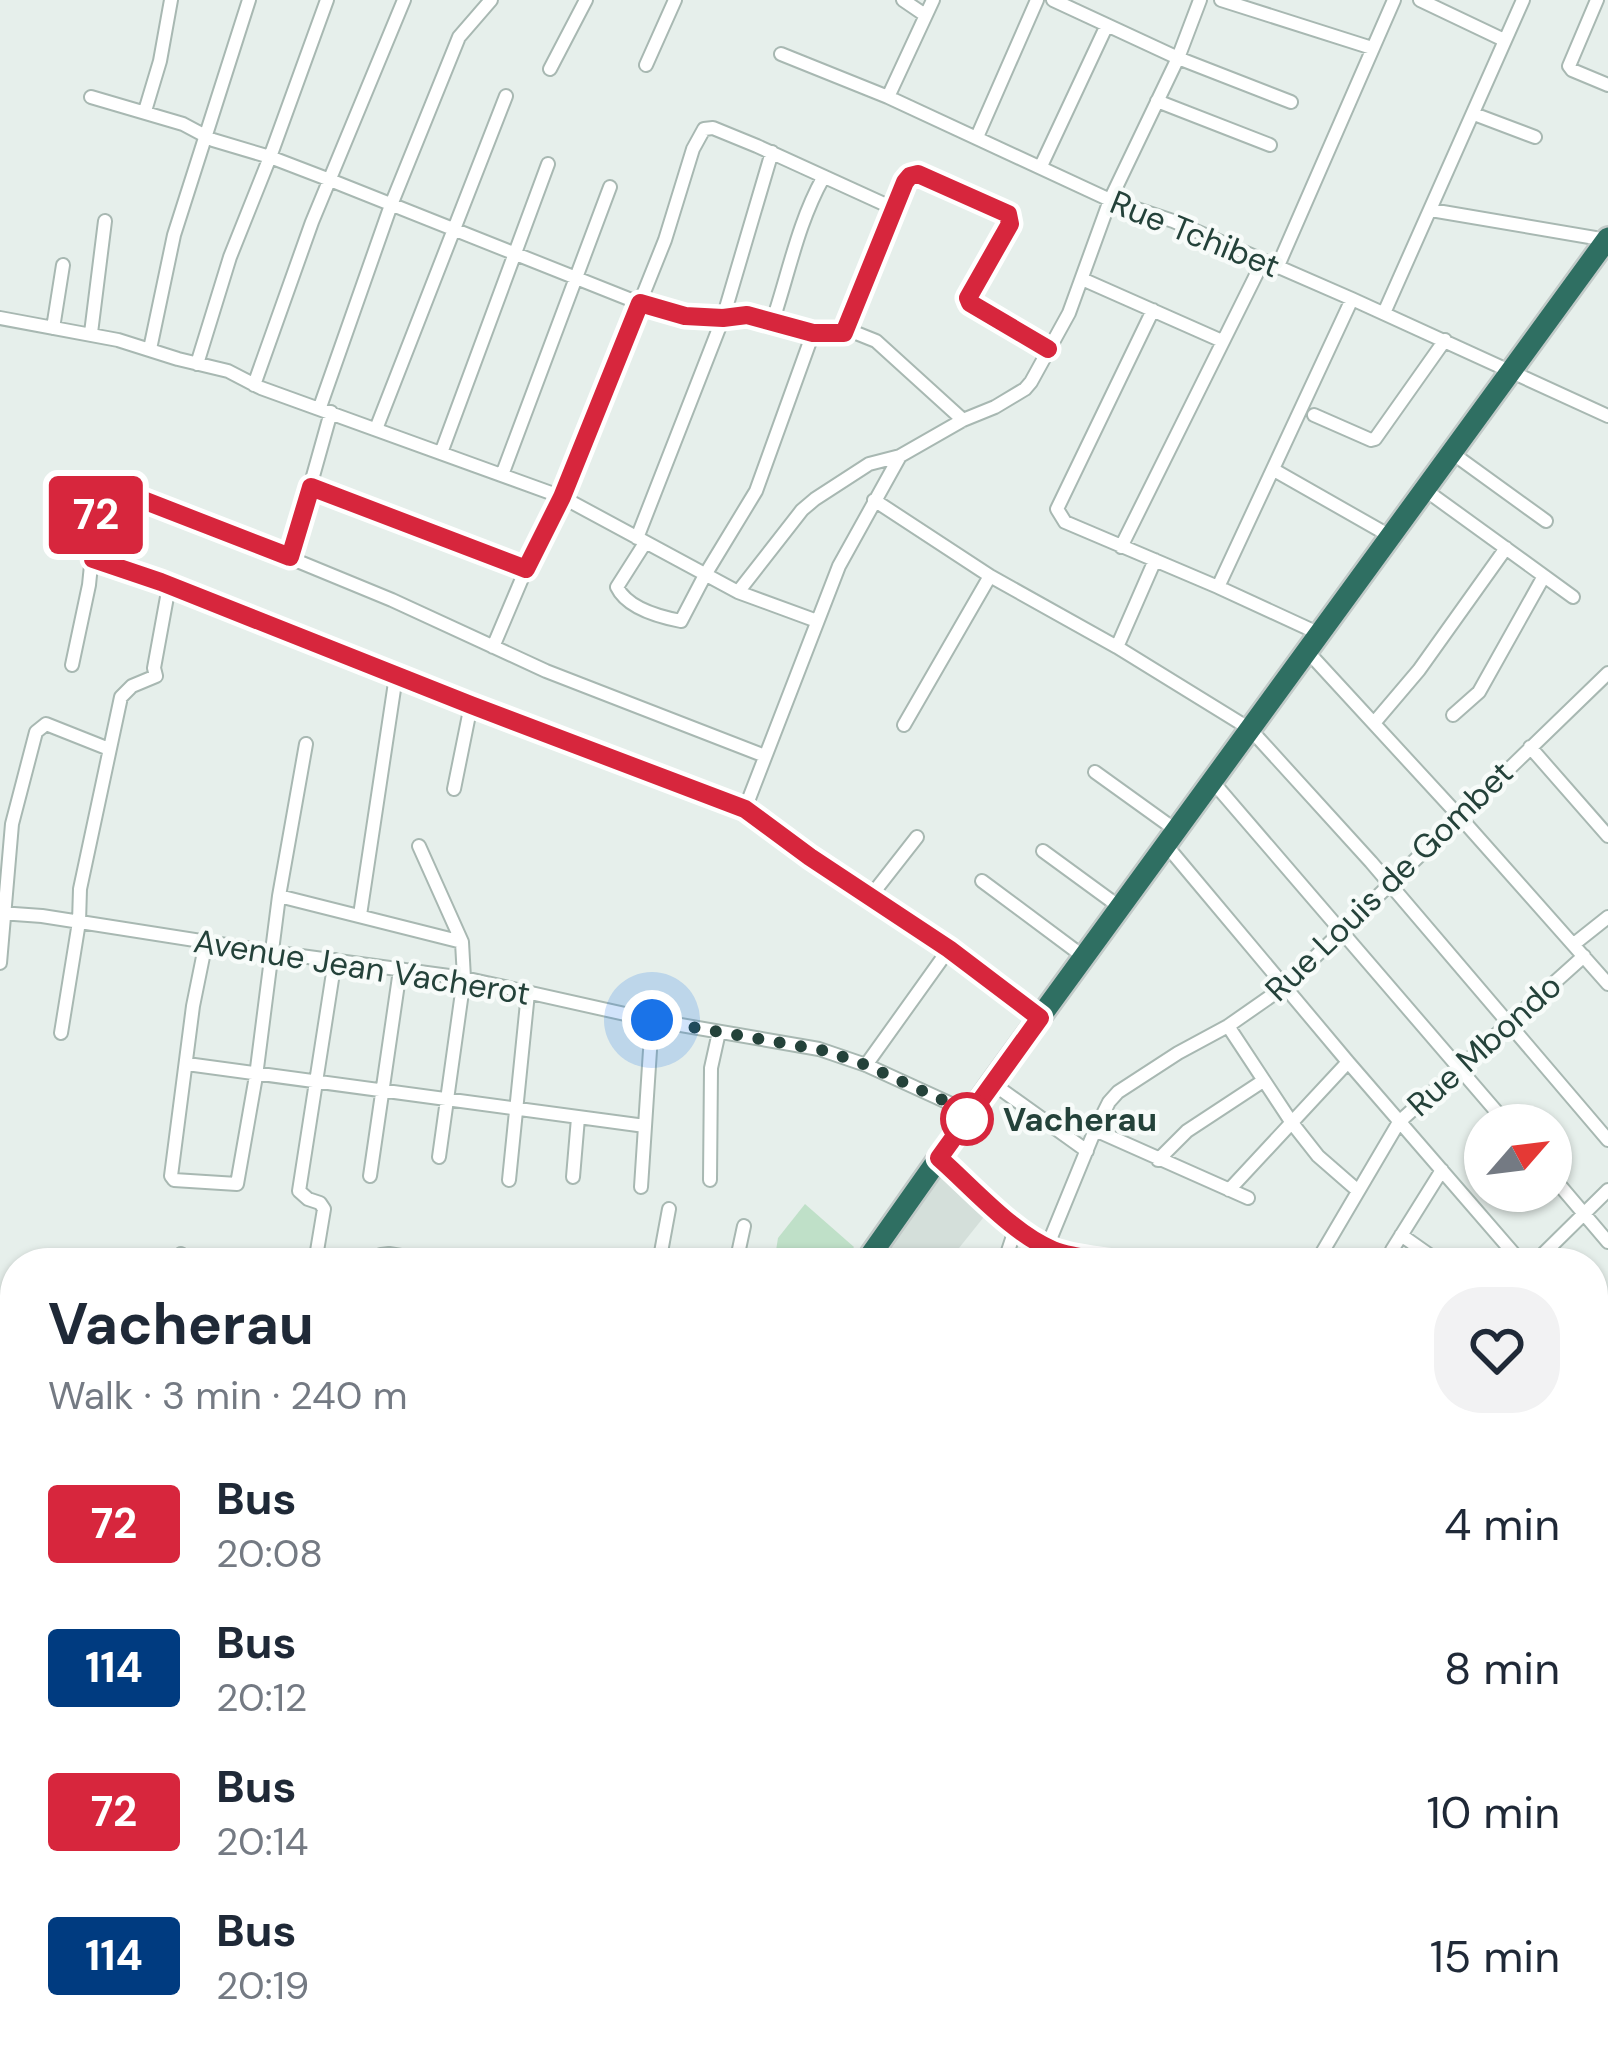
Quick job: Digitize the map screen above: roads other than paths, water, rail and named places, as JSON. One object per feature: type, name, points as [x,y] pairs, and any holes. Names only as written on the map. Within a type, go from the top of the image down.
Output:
[{"type":"highway","points":[[875,1248],[1607,239]]},
{"type":"street","points":[[145,111],[171,0]]},
{"type":"street","points":[[149,349],[174,235],[249,0]]},
{"type":"street","points":[[197,364],[230,256],[327,0]]},
{"type":"street","points":[[254,385],[312,222],[404,0]]},
{"type":"street","points":[[290,557],[311,487],[325,410],[391,205],[459,38],[490,0]]},
{"type":"street","points":[[550,69],[586,0]]},
{"type":"street","points":[[646,65],[675,0]]},
{"type":"street","points":[[903,0],[925,15]]},
{"type":"street","points":[[888,97],[933,0]]},
{"type":"street","points":[[977,137],[1036,0]]},
{"type":"street","points":[[1053,0],[1178,58],[1292,102]]},
{"type":"street","points":[[738,592],[809,503],[869,464],[900,456],[1025,389],[1069,313],[1110,200],[1178,58],[1200,0]]},
{"type":"street","points":[[1221,0],[1372,48]]},
{"type":"street","points":[[1121,547],[1222,341],[1270,264],[1394,0]]},
{"type":"street","points":[[1420,0],[1504,40]]},
{"type":"street","points":[[1384,313],[1523,0]]},
{"type":"street","points":[[1597,0],[1569,66],[1608,85]]},
{"type":"street","points":[[1041,166],[1107,25]]},
{"type":"street","name":"Rue Tchibet","points":[[781,54],[888,97],[1110,200],[1173,221],[1352,298],[1608,416]]},
{"type":"street","points":[[376,429],[506,96]]},
{"type":"street","points":[[91,97],[183,124],[206,137],[516,251],[640,303],[685,316],[747,315],[813,333],[856,333],[876,341],[963,420]]},
{"type":"street","points":[[1157,101],[1270,145]]},
{"type":"street","points":[[1474,114],[1535,136]]},
{"type":"street","points":[[493,647],[562,497],[704,129],[713,128],[772,152],[895,209]]},
{"type":"street","points":[[772,152],[723,318],[641,541],[617,587],[622,598],[681,622],[756,491],[813,333]]},
{"type":"street","points":[[441,453],[548,164]]},
{"type":"street","points":[[844,333],[905,182],[918,174],[1008,214],[1010,224],[968,298],[1048,349]]},
{"type":"street","points":[[773,320],[797,233],[823,178]]},
{"type":"street","points":[[502,476],[610,188]]},
{"type":"street","points":[[1431,210],[1607,239]]},
{"type":"street","points":[[91,333],[105,221]]},
{"type":"street","points":[[53,328],[63,265]]},
{"type":"street","points":[[1082,279],[1222,341]]},
{"type":"street","points":[[1217,586],[1352,298]]},
{"type":"street","points":[[1153,310],[1057,509],[1065,522],[1217,586],[1314,644],[1374,723],[1608,984]]},
{"type":"street","points":[[0,318],[91,333],[228,371],[254,385],[562,497],[738,592],[817,621]]},
{"type":"street","points":[[1314,415],[1375,439],[1445,340]]},
{"type":"street","points":[[1452,453],[1546,520]]},
{"type":"street","points":[[745,809],[843,557],[900,456]]},
{"type":"street","points":[[1274,470],[1390,536]]},
{"type":"street","points":[[311,487],[526,569]]},
{"type":"street","points":[[1424,489],[1573,597]]},
{"type":"street","points":[[72,665],[85,613],[98,506],[106,494],[114,492],[290,557],[493,647],[765,756]]},
{"type":"street","points":[[874,500],[990,576],[1117,646],[1250,729],[1390,884],[1608,1140]]},
{"type":"street","points":[[1374,723],[1419,670],[1506,548]]},
{"type":"street","points":[[93,559],[745,809],[949,949],[1040,1018]]},
{"type":"street","points":[[1117,646],[1156,560]]},
{"type":"street","points":[[904,725],[990,576]]},
{"type":"street","points":[[1453,715],[1480,692],[1544,576]]},
{"type":"street","points":[[61,1033],[80,889],[121,697],[132,686],[157,676],[154,668],[169,586]]},
{"type":"street","name":"Rue Louis de Gombet","points":[[1056,1248],[1087,1150],[1109,1102],[1127,1084],[1284,988],[1608,674]]},
{"type":"street","points":[[360,915],[396,676]]},
{"type":"street","points":[[454,789],[471,705]]},
{"type":"street","points":[[0,963],[12,824],[36,732],[46,724],[109,749]]},
{"type":"street","points":[[206,942],[171,1174],[174,1180],[237,1184],[306,744]]},
{"type":"street","points":[[1529,747],[1608,836]]},
{"type":"street","points":[[1095,772],[1172,838],[1284,988],[1509,1248]]},
{"type":"street","points":[[1213,782],[1490,1104]]},
{"type":"street","points":[[870,898],[917,837]]},
{"type":"street","points":[[419,846],[462,942],[464,978],[439,1157]]},
{"type":"street","points":[[1042,851],[1121,908]]},
{"type":"street","points":[[982,881],[1085,958]]},
{"type":"street","points":[[279,896],[462,942]]},
{"type":"street","name":"Avenue Jean Vacherot","points":[[2,913],[464,978],[652,1020],[827,1051],[866,1065]]},
{"type":"street","name":"Rue Mbondo","points":[[1574,944],[1608,917]]},
{"type":"street","points":[[949,949],[866,1065],[971,1113]]},
{"type":"street","name":"Rue Mbondo","points":[[1324,1248],[1399,1121],[1584,956]]},
{"type":"street","points":[[318,1248],[324,1209],[299,1191],[335,960]]},
{"type":"street","points":[[370,1176],[400,970]]},
{"type":"street","points":[[509,1180],[528,993]]},
{"type":"street","points":[[641,1187],[652,1020]]},
{"type":"street","points":[[1228,1026],[1292,1124],[1318,1156],[1357,1190]]},
{"type":"street","points":[[710,1180],[711,1068],[719,1032]]},
{"type":"street","points":[[1229,1190],[1348,1062]]},
{"type":"street","points":[[187,1064],[644,1126]]},
{"type":"street","points":[[1158,1160],[1187,1131],[1263,1081]]},
{"type":"street","points":[[992,1083],[1087,1150]]},
{"type":"street","points":[[573,1177],[578,1118]]},
{"type":"street","points":[[1095,1130],[1248,1198]]},
{"type":"street","points":[[939,1158],[1046,1248]]},
{"type":"street","points":[[1393,1248],[1442,1170]]},
{"type":"street","points":[[1549,1248],[1608,1190]]},
{"type":"street","points":[[1572,1200],[1608,1242]]},
{"type":"street","points":[[662,1248],[669,1209]]},
{"type":"street","points":[[739,1248],[744,1226]]},
{"type":"street","points":[[1009,1248],[1016,1226]]},
{"type":"street","points":[[1401,1235],[1419,1248]]},
{"type":"place","name":"Vacherau","points":[[967,1119]]}]
